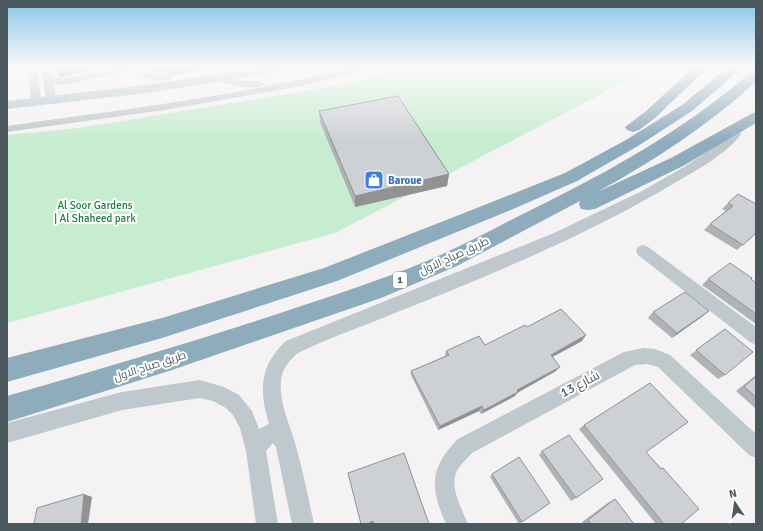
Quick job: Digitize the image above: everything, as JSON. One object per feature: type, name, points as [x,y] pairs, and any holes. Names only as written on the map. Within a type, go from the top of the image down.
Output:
[{"type":"highway","points":[[499,207],[548,180],[612,141],[650,115],[674,92]]},
{"type":"highway","points":[[7,370],[162,328],[329,275],[499,207],[571,176],[632,143],[687,108],[707,92]]},
{"type":"highway","name":"طريق صباح الاول","points":[[7,409],[180,356],[325,308],[437,266],[591,189],[699,122],[738,92]]},
{"type":"highway","points":[[437,266],[601,199],[677,162],[754,118]]},
{"type":"main road","points":[[7,105],[35,98],[78,92]]},
{"type":"main road","points":[[50,96],[92,92]]},
{"type":"main road","points":[[7,96],[35,98]]},
{"type":"street","points":[[35,92],[35,98]]},
{"type":"street","points":[[49,92],[50,96]]},
{"type":"street","points":[[7,129],[180,105],[257,92]]},
{"type":"street","name":"طريق صباح الاول","points":[[303,524],[285,443],[272,402],[271,384],[276,366],[283,354],[292,347],[520,255],[586,226],[644,196],[676,177],[729,142],[735,134],[734,130]]},
{"type":"street","points":[[643,251],[756,337]]},
{"type":"street","name":"شارع 13","points":[[457,524],[449,506],[444,487],[446,469],[453,457],[464,446],[623,362],[641,354],[654,356],[669,365],[756,448]]},
{"type":"street","points":[[7,433],[122,401],[200,389],[219,393],[236,403],[244,415],[252,432],[267,524]]},
{"type":"street","points":[[256,450],[258,443],[263,437],[270,434],[276,434],[282,437],[285,443]]},
{"type":"green space","name":"Al Soor Gardens | Al Shaheed park","points":[[300,92],[606,92],[335,233],[7,323],[7,135],[79,128]]},
{"type":"building","points":[[398,96],[449,174],[355,196],[319,111]]},
{"type":"building","points":[[738,194],[756,204],[756,233],[743,245],[710,224],[733,206],[728,203]]},
{"type":"building","points":[[730,263],[752,278],[751,279],[756,283],[756,314],[708,279]]},
{"type":"building","points":[[685,292],[709,311],[677,333],[653,312]]},
{"type":"building","points":[[561,309],[586,335],[551,355],[560,367],[484,410],[482,406],[440,426],[411,371],[449,355],[446,351],[479,336],[485,345],[525,325],[527,327]]},
{"type":"building","points":[[725,329],[753,352],[725,375],[696,350]]},
{"type":"building","points":[[756,376],[756,397],[744,387]]},
{"type":"building","points":[[650,383],[688,422],[646,452],[661,469],[663,468],[699,509],[681,524],[664,524],[584,425]]},
{"type":"building","points":[[569,435],[603,479],[576,498],[542,451]]},
{"type":"building","points":[[404,453],[429,524],[374,524],[373,521],[367,524],[361,524],[348,473]]},
{"type":"building","points":[[519,457],[550,503],[522,522],[492,474]]},
{"type":"building","points":[[84,494],[81,524],[34,524],[37,508]]},
{"type":"building","points":[[615,499],[634,524],[591,524],[588,520]]},
{"type":"place","name":"Baroue","points":[[374,180]]}]
